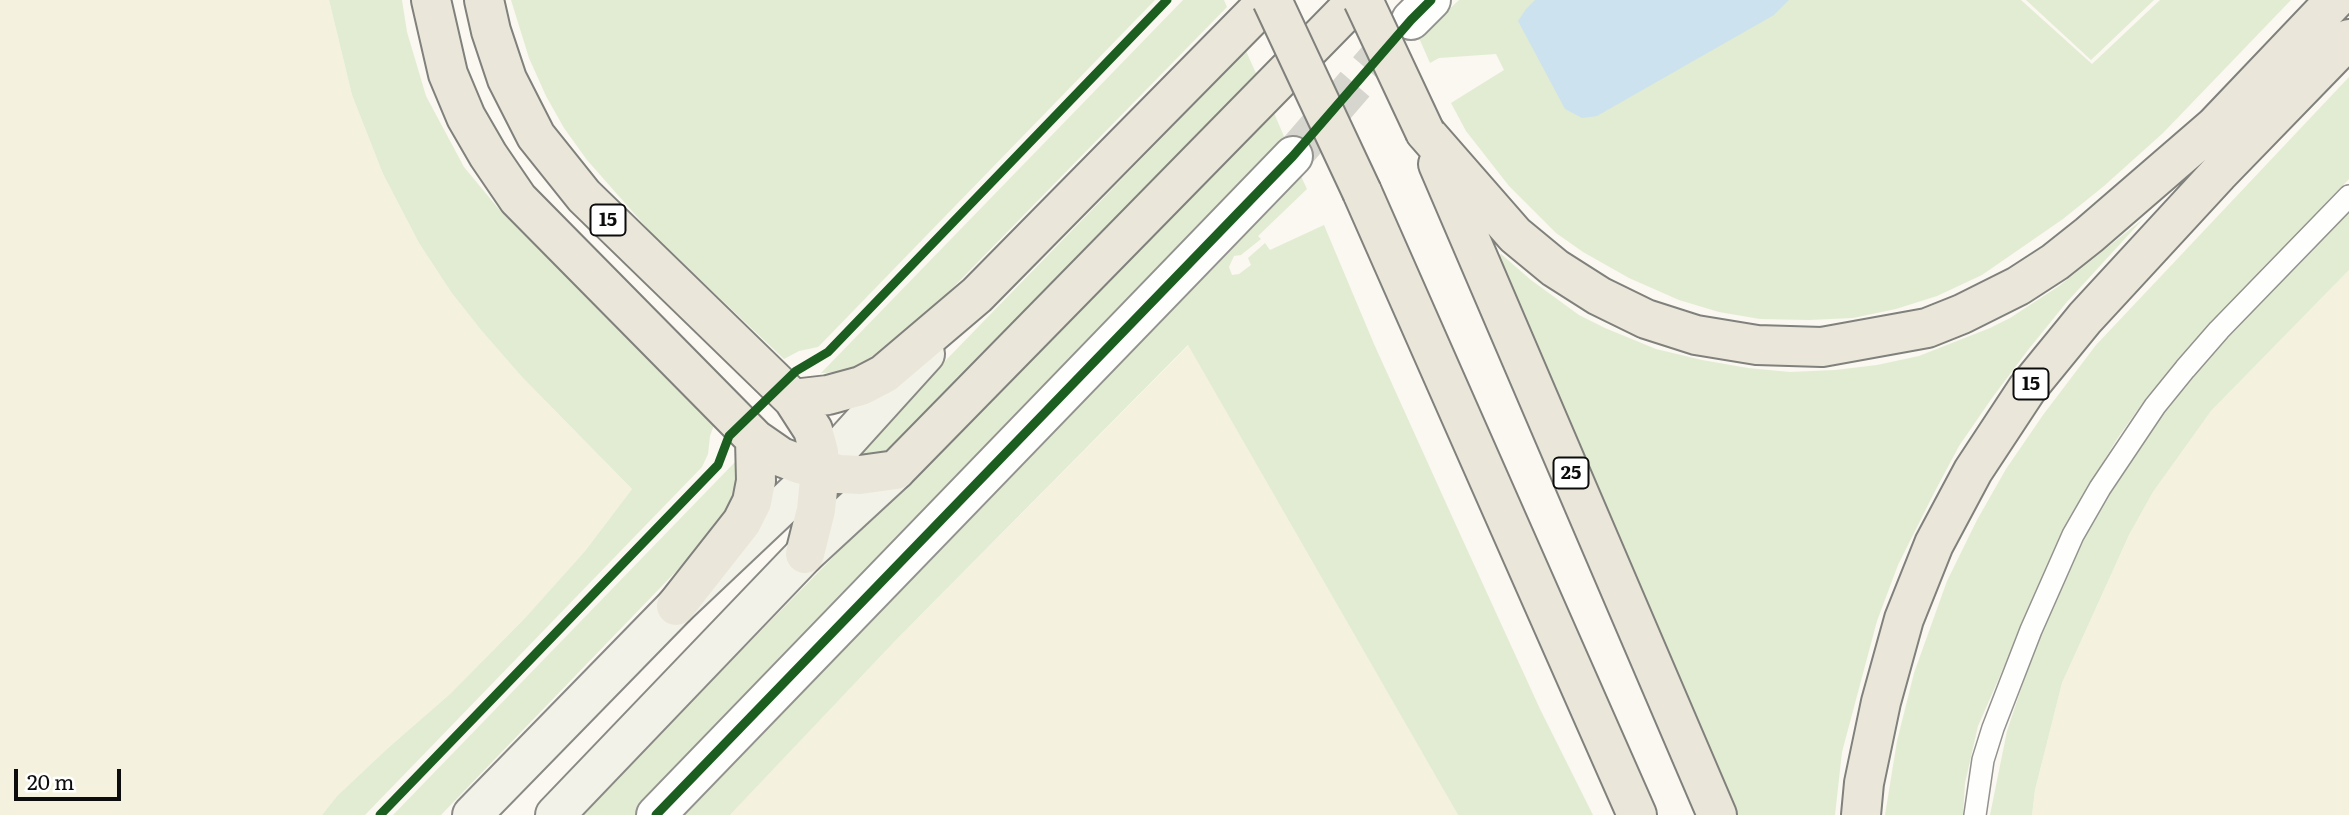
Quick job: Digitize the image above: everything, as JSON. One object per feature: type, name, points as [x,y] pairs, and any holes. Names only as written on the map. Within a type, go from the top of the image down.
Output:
[{"type":"main road","points":[[431,0],[448,74],[466,117],[518,199],[755,439],[781,457],[820,470],[860,475],[896,470]]},
{"type":"main road","name":"15","points":[[485,0],[491,31],[507,79],[536,136],[584,196],[793,399]]},
{"type":"main road","points":[[472,815],[676,606],[820,470],[977,295],[1270,0],[1362,192],[1637,815]]},
{"type":"main road","points":[[555,815],[805,554],[896,470],[1357,0]]},
{"type":"main road","name":"25","points":[[1363,0],[1424,132],[1717,815]]},
{"type":"main road","points":[[1424,132],[1516,235],[1555,268],[1599,296],[1646,319],[1696,335],[1757,345],[1822,347],[1927,328],[2018,286],[2055,262],[2214,127],[2336,0]]},
{"type":"main road","name":"15","points":[[1861,815],[1864,783],[1881,702],[1904,619],[1934,544],[1973,471],[2027,389],[2085,318],[2218,174],[2349,39]]},
{"type":"main road","points":[[805,554],[816,510],[819,452],[813,430],[793,399],[828,395],[861,386],[884,374],[977,295]]},
{"type":"main road","points":[[676,606],[742,522],[752,502],[756,481],[755,439]]},
{"type":"street","points":[[656,815],[1293,156]]},
{"type":"lane","points":[[1975,815],[1983,760],[2031,629],[2073,535],[2100,488],[2155,406],[2193,359],[2349,195]]},
{"type":"shaded area","points":[[0,0],[329,0],[352,95],[383,174],[419,243],[451,292],[481,330],[522,377],[632,489],[585,551],[525,618],[450,694],[337,796],[322,815],[0,815]]},
{"type":"shaded area","points":[[2349,270],[2349,815],[2032,815],[2035,790],[2062,683],[2129,535],[2153,492],[2211,411]]},
{"type":"shaded area","points":[[1189,345],[1458,815],[730,815],[895,641]]},
{"type":"green space","points":[[329,0],[402,0],[407,32],[426,96],[464,167],[498,208],[581,287],[714,425],[708,454],[702,467],[365,815],[322,815],[337,796],[450,694],[525,618],[585,551],[632,489],[522,377],[481,330],[451,292],[419,243],[383,174],[352,95]]},
{"type":"green space","points":[[511,0],[1155,0],[818,347],[799,351],[784,359],[654,236],[587,160],[564,128],[546,96],[529,58]]},
{"type":"green space","points":[[1183,0],[1224,0],[1227,7],[894,348],[847,372],[821,373]]},
{"type":"green space","points":[[1459,0],[2021,0],[2092,64],[2160,0],[2291,0],[2163,133],[2104,186],[2063,219],[1982,275],[1937,296],[1896,309],[1853,318],[1809,320],[1760,319],[1719,312],[1679,300],[1629,278],[1556,233],[1509,186],[1466,131],[1451,103],[1504,70],[1496,54],[1439,58],[1430,63],[1419,38]]},
{"type":"green space","points":[[2026,0],[2154,0],[2091,60]]},
{"type":"green space","points":[[1246,51],[1260,82],[886,455],[848,461]]},
{"type":"green space","points":[[2349,77],[2349,179],[2177,361],[2117,439],[2063,532],[1978,726],[1965,783],[1963,815],[1885,815],[1897,741],[1914,673],[1947,581],[2006,469],[2096,345]]},
{"type":"green space","points":[[1271,106],[1286,141],[646,815],[580,815],[1007,380]]},
{"type":"green space","points":[[1299,172],[1307,189],[1258,236],[1261,239],[1241,255],[1234,256],[1229,267],[1232,275],[1239,274],[1251,265],[1248,258],[1265,243],[1270,250],[1324,225],[1374,344],[1455,523],[1540,709],[1593,815],[1458,815],[1188,345],[895,641],[730,815],[679,815]]},
{"type":"green space","points":[[2349,209],[2349,270],[2211,411],[2153,492],[2129,535],[2062,683],[2035,790],[2032,815],[1990,815],[2007,731],[2040,632],[2082,538],[2108,493],[2165,411],[2227,336]]},
{"type":"green space","points":[[2143,219],[2066,303],[2028,350],[1959,446],[1934,493],[1898,565],[1877,621],[1842,752],[1835,815],[1737,815],[1494,261],[1501,254],[1579,315],[1656,349],[1748,368],[1790,372],[1835,370],[1919,356],[1990,328],[2059,286]]},
{"type":"green space","points":[[736,461],[738,474],[732,501],[714,532],[441,815],[393,815]]},
{"type":"water","points":[[1535,0],[1789,0],[1774,15],[1597,116],[1582,118],[1565,109],[1518,21]]},
{"type":"tunnel","points":[[1293,156],[1406,25]]},
{"type":"cycle path","points":[[380,815],[718,465],[729,436],[796,371],[828,352],[1167,0]]},
{"type":"cycle path","points":[[656,815],[1293,156],[1431,0]]}]
